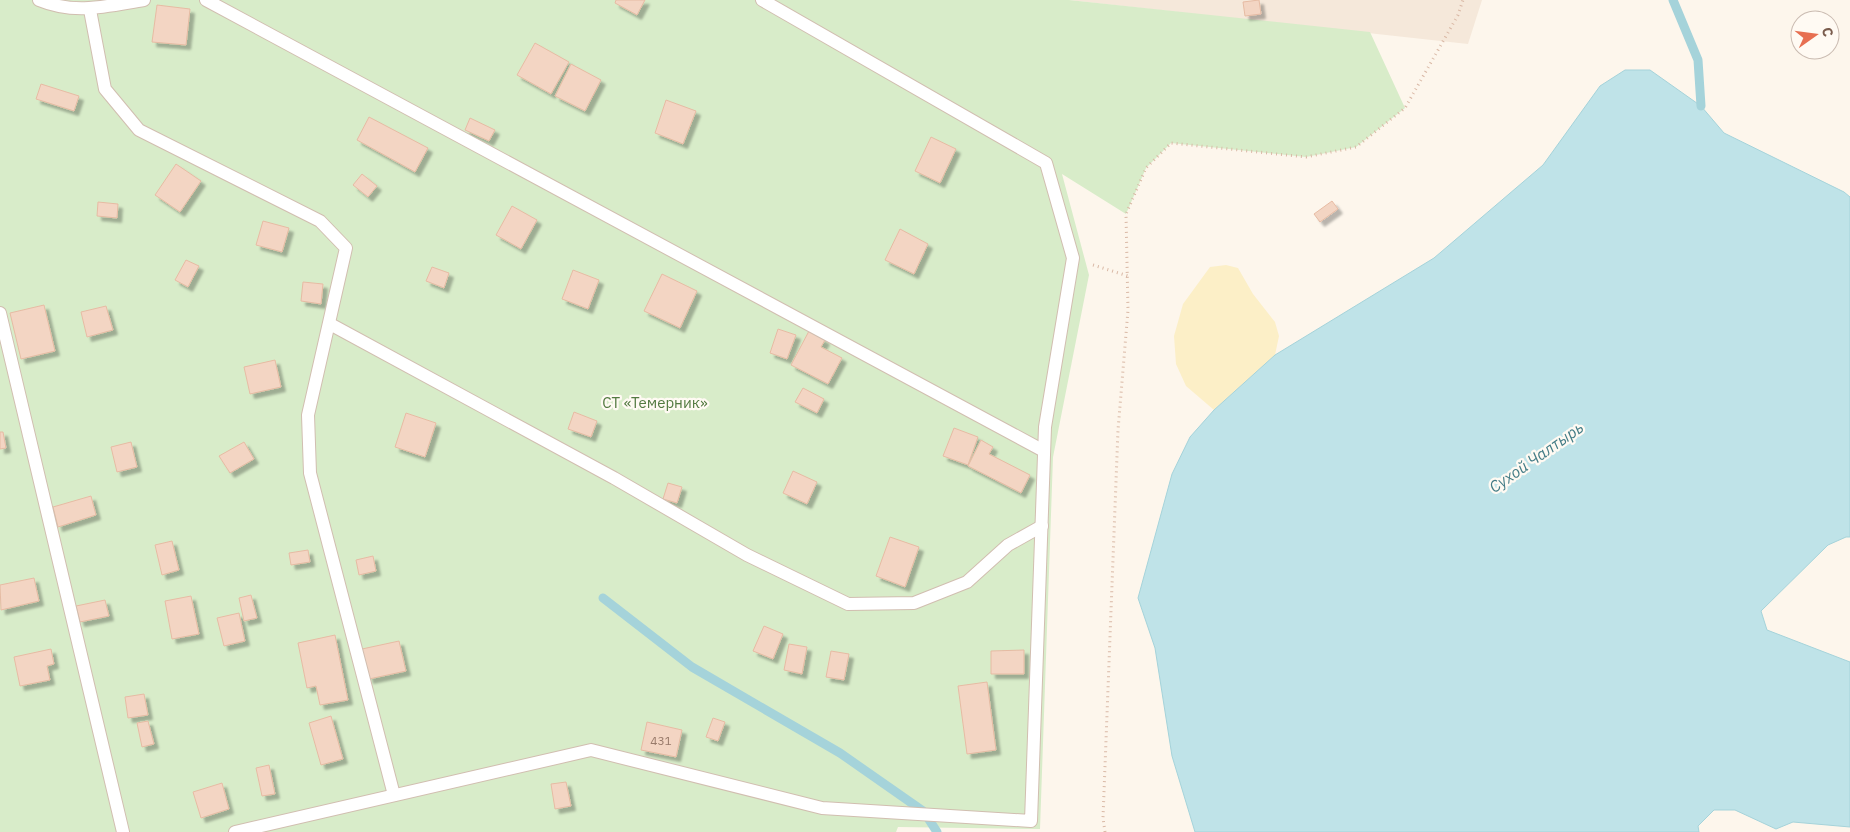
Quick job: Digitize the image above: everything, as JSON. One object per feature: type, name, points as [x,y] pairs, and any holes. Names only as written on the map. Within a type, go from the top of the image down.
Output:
[{"type":"lane","points":[[38,0],[51,5],[90,10],[144,0]]},
{"type":"lane","points":[[206,0],[1044,451]]},
{"type":"lane","points":[[235,832],[591,750],[822,808],[1031,821],[1045,427],[1073,258],[1046,163],[762,0]]},
{"type":"lane","points":[[90,10],[105,89],[139,130],[320,221],[346,248],[308,415],[310,473],[394,795]]},
{"type":"lane","points":[[0,313],[123,832]]},
{"type":"lane","points":[[330,324],[614,478],[746,555],[848,604],[914,603],[967,582],[1008,545],[1042,526]]},
{"type":"path","points":[[1105,832],[1103,818],[1118,430],[1128,310],[1126,214],[1146,168],[1171,143],[1306,157],[1356,148],[1404,108],[1458,16],[1463,0]]},
{"type":"path","points":[[1073,258],[1128,276]]},
{"type":"shaded area","points":[[1069,0],[1482,0],[1468,44]]},
{"type":"green space","name":"СТ «Темерник»","points":[[0,0],[1069,0],[1370,32],[1405,108],[1356,147],[1306,157],[1171,143],[1146,168],[1126,214],[1062,174],[1089,275],[1053,457],[1040,829],[898,827],[896,832],[0,832]]},
{"type":"sand","points":[[1226,265],[1238,268],[1253,294],[1275,322],[1279,336],[1275,355],[1214,410],[1186,386],[1176,364],[1174,336],[1183,304],[1210,267]]},
{"type":"water","points":[[1625,70],[1650,70],[1701,106],[1724,133],[1844,192],[1850,197],[1850,537],[1828,545],[1761,611],[1767,630],[1850,662],[1850,827],[1793,822],[1776,829],[1735,810],[1714,810],[1698,826],[1699,832],[1195,832],[1172,756],[1155,648],[1138,598],[1172,474],[1190,437],[1214,410],[1275,355],[1434,258],[1543,165],[1600,86]]},
{"type":"building","points":[[616,0],[645,0],[637,15],[615,3]]},
{"type":"building","points":[[1259,0],[1261,14],[1245,16],[1243,2]]},
{"type":"building","points":[[157,5],[190,9],[186,45],[152,42]]},
{"type":"building","points":[[535,43],[569,62],[551,94],[517,75]]},
{"type":"building","points":[[571,64],[601,80],[585,111],[555,96]]},
{"type":"building","points":[[41,84],[79,96],[74,111],[36,99]]},
{"type":"building","points":[[666,100],[696,111],[683,144],[655,133]]},
{"type":"building","points":[[369,117],[428,148],[415,172],[357,140]]},
{"type":"building","points":[[470,118],[495,130],[489,141],[465,130]]},
{"type":"building","points":[[931,137],[956,149],[940,183],[915,171]]},
{"type":"building","points":[[176,164],[201,181],[180,212],[155,195]]},
{"type":"building","points":[[362,174],[377,186],[368,197],[353,185]]},
{"type":"building","points":[[1332,201],[1338,209],[1320,222],[1314,214]]},
{"type":"building","points":[[98,202],[118,204],[117,218],[97,216]]},
{"type":"building","points":[[512,206],[537,220],[521,249],[496,235]]},
{"type":"building","points":[[263,221],[289,228],[282,252],[256,245]]},
{"type":"building","points":[[900,229],[928,244],[914,274],[885,260]]},
{"type":"building","points":[[186,260],[199,266],[188,287],[175,280]]},
{"type":"building","points":[[432,267],[449,273],[444,288],[426,281]]},
{"type":"building","points":[[573,270],[599,280],[588,309],[562,299]]},
{"type":"building","points":[[662,274],[697,291],[680,328],[644,311]]},
{"type":"building","points":[[303,282],[323,284],[321,304],[301,301]]},
{"type":"building","points":[[44,305],[55,351],[21,359],[10,313]]},
{"type":"building","points":[[106,306],[113,330],[87,337],[81,312]]},
{"type":"building","points":[[778,329],[796,335],[787,359],[770,353]]},
{"type":"building","points":[[809,331],[825,340],[821,347],[842,358],[828,384],[791,365]]},
{"type":"building","points":[[275,360],[281,387],[250,394],[244,367]]},
{"type":"building","points":[[803,388],[824,399],[817,413],[795,402]]},
{"type":"building","points":[[574,412],[597,421],[591,437],[568,429]]},
{"type":"building","points":[[406,413],[436,423],[425,457],[395,447]]},
{"type":"building","points":[[954,428],[978,437],[968,465],[943,456]]},
{"type":"building","points":[[0,432],[3,432],[6,448],[0,449]]},
{"type":"building","points":[[981,440],[993,447],[989,454],[1030,475],[1021,493],[968,466]]},
{"type":"building","points":[[131,442],[137,467],[117,472],[111,447]]},
{"type":"building","points":[[244,442],[254,459],[230,473],[219,456]]},
{"type":"building","points":[[793,471],[817,482],[807,504],[783,493]]},
{"type":"building","points":[[668,483],[682,487],[677,503],[663,499]]},
{"type":"building","points":[[91,496],[96,515],[58,527],[53,507]]},
{"type":"building","points":[[890,537],[919,547],[905,587],[876,576]]},
{"type":"building","points":[[172,541],[179,570],[162,575],[155,545]]},
{"type":"building","points":[[308,550],[310,562],[291,565],[289,553]]},
{"type":"building","points":[[373,556],[376,571],[359,575],[356,560]]},
{"type":"building","points":[[34,578],[39,601],[1,610],[0,585]]},
{"type":"building","points":[[251,595],[257,618],[244,621],[239,598]]},
{"type":"building","points":[[191,596],[199,634],[172,639],[165,601]]},
{"type":"building","points":[[105,600],[109,616],[80,622],[76,606]]},
{"type":"building","points":[[239,613],[245,641],[224,646],[217,618]]},
{"type":"building","points":[[764,626],[783,634],[773,659],[753,651]]},
{"type":"building","points":[[335,635],[348,700],[320,705],[316,686],[307,688],[298,643]]},
{"type":"building","points":[[399,641],[406,671],[369,679],[362,649]]},
{"type":"building","points":[[789,644],[807,647],[802,674],[784,670]]},
{"type":"building","points":[[51,649],[54,664],[47,666],[50,680],[20,686],[14,657]]},
{"type":"building","points":[[1024,650],[1024,674],[991,674],[991,651]]},
{"type":"building","points":[[831,651],[849,654],[844,680],[826,677]]},
{"type":"building","points":[[987,682],[996,750],[967,754],[958,686]]},
{"type":"building","points":[[144,694],[148,715],[128,718],[125,697]]},
{"type":"building","points":[[331,716],[343,759],[321,765],[309,723]]},
{"type":"building","points":[[713,718],[725,722],[718,741],[706,737]]},
{"type":"building","points":[[148,721],[154,744],[142,747],[137,723]]},
{"type":"building","points":[[647,722],[682,730],[676,757],[641,750]]},
{"type":"building","points":[[269,765],[275,794],[262,796],[256,768]]},
{"type":"building","points":[[566,782],[571,806],[555,809],[551,784]]},
{"type":"building","points":[[222,783],[229,809],[201,818],[193,792]]},
{"type":"waterway","points":[[1673,0],[1698,60],[1701,106]]},
{"type":"waterway","points":[[603,598],[692,667],[840,753],[923,811]]},
{"type":"waterway","name":"Сухой Чалтырь","points":[[928,818],[937,832]]}]
